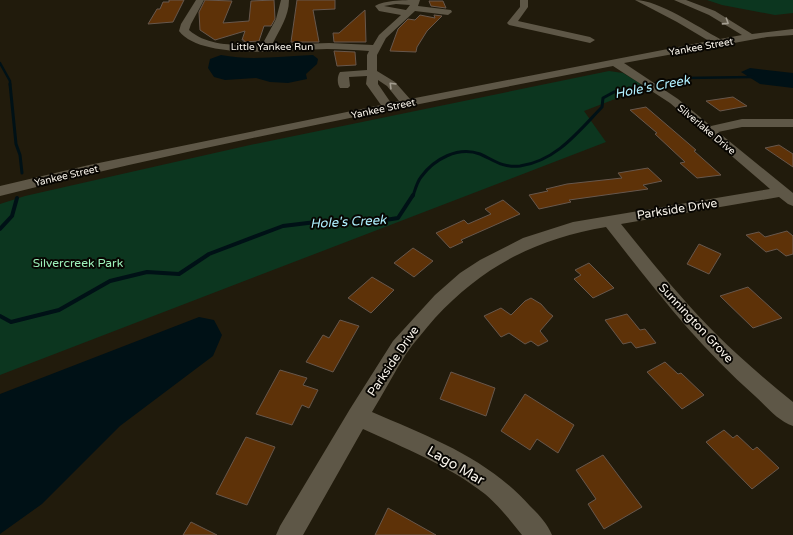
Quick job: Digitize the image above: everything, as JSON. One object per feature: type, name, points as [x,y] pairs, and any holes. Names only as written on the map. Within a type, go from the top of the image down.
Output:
[{"type":"street","name":"Little Yankee Run","points":[[200,0],[184,27],[184,31],[189,37],[199,42],[218,46],[265,49],[330,46],[375,48]]},
{"type":"street","points":[[265,49],[282,18],[285,9],[285,0]]},
{"type":"street","points":[[524,0],[524,7],[512,23],[590,40]]},
{"type":"street","points":[[639,0],[680,20],[719,42]]},
{"type":"street","points":[[678,0],[712,14],[751,37]]},
{"type":"street","points":[[694,0],[724,10],[743,22],[767,34]]},
{"type":"street","points":[[388,107],[372,84],[373,73],[371,63],[375,48],[382,37],[413,6],[448,12]]},
{"type":"street","name":"Yankee Street","points":[[0,191],[89,169],[388,107],[793,28]]},
{"type":"street","name":"Yankee Street","points":[[767,34],[793,32]]},
{"type":"street","points":[[569,36],[581,48]]},
{"type":"street","name":"Silverlake Drive","points":[[595,56],[612,63],[642,80],[674,102],[788,197]]},
{"type":"street","points":[[344,86],[344,74],[373,73],[392,84],[407,104]]},
{"type":"street","points":[[708,130],[750,123],[793,123]]},
{"type":"street","name":"Parkside Drive","points":[[289,535],[358,416],[400,347],[414,328],[441,300],[466,278],[491,261],[528,242],[573,227],[610,220],[788,197]]},
{"type":"street","name":"Sunnington Grove","points":[[610,220],[665,291],[708,338],[753,382],[793,416]]},
{"type":"street","name":"Lago Mar","points":[[358,416],[444,455],[469,469],[494,487],[539,535]]},
{"type":"green space","points":[[707,0],[793,0],[793,13],[775,15],[722,5]]},
{"type":"green space","name":"Silvercreek Park","points":[[609,71],[623,73],[646,87],[584,111],[606,142],[0,375],[0,204],[25,196],[250,145]]},
{"type":"shaded area","points":[[221,55],[244,58],[267,58],[313,55],[318,59],[317,64],[306,74],[307,79],[288,83],[270,82],[256,78],[225,80],[214,77],[208,68],[210,59]]},
{"type":"shaded area","points":[[750,68],[793,73],[793,88],[760,84],[741,72]]},
{"type":"shaded area","points":[[199,317],[214,320],[222,335],[213,356],[120,426],[42,504],[0,534],[0,394]]},
{"type":"building","points":[[169,0],[184,0],[173,22],[148,24],[157,9],[160,9],[163,2],[169,2]]},
{"type":"building","points":[[205,0],[232,1],[223,23],[249,21],[251,1],[274,0],[275,19],[271,26],[264,26],[259,41],[244,42],[244,40],[242,40],[245,31],[215,40],[200,30],[199,12]]},
{"type":"building","points":[[297,0],[335,0],[335,9],[313,10],[319,42],[291,42]]},
{"type":"building","points":[[429,1],[443,1],[446,8],[431,6]]},
{"type":"building","points":[[365,10],[366,42],[334,42],[333,33],[339,33]]},
{"type":"building","points":[[420,15],[435,18],[434,15],[442,16],[427,31],[417,47],[416,52],[390,51],[398,29],[408,19],[415,20]]},
{"type":"building","points":[[334,51],[355,52],[356,65],[337,66]]},
{"type":"building","points":[[733,97],[747,106],[720,111],[706,101]]},
{"type":"building","points":[[646,107],[696,150],[694,151],[721,175],[697,178],[680,163],[685,162],[655,134],[657,133],[630,110]]},
{"type":"building","points":[[779,145],[793,154],[793,167],[765,148]]},
{"type":"building","points":[[648,168],[662,181],[643,185],[648,189],[569,200],[571,202],[539,209],[529,195],[548,191],[546,189],[567,184],[622,178],[618,173]]},
{"type":"building","points":[[503,200],[520,214],[461,240],[463,242],[450,248],[436,233],[464,220],[468,224],[491,214],[485,209]]},
{"type":"building","points":[[787,231],[793,236],[793,254],[786,256],[777,249],[766,252],[746,235],[759,232],[765,237]]},
{"type":"building","points":[[699,244],[721,254],[709,274],[687,264]]},
{"type":"building","points":[[413,248],[433,261],[414,277],[394,263]]},
{"type":"building","points":[[589,263],[614,288],[593,298],[574,279],[581,275],[575,270]]},
{"type":"building","points":[[372,277],[394,290],[371,313],[348,298]]},
{"type":"building","points":[[748,287],[782,318],[753,328],[720,296]]},
{"type":"building","points":[[531,298],[541,304],[553,316],[540,331],[548,341],[538,346],[531,341],[525,344],[509,333],[501,337],[484,316],[501,308],[511,315],[525,301]]},
{"type":"building","points":[[627,314],[640,330],[645,329],[656,343],[636,348],[631,342],[623,344],[605,320]]},
{"type":"building","points":[[340,320],[359,326],[333,372],[306,362],[323,335],[329,338]]},
{"type":"building","points":[[665,362],[678,374],[681,373],[704,395],[682,409],[647,372]]},
{"type":"building","points":[[280,370],[307,378],[303,385],[318,390],[309,408],[302,405],[292,425],[256,414]]},
{"type":"building","points":[[451,372],[495,388],[486,416],[440,399]]},
{"type":"building","points":[[525,394],[574,425],[558,453],[537,439],[530,450],[501,431]]},
{"type":"building","points":[[724,430],[733,438],[737,435],[753,450],[757,447],[779,468],[752,489],[706,442]]},
{"type":"building","points":[[246,437],[275,447],[247,505],[216,494]]},
{"type":"building","points":[[603,455],[642,507],[604,529],[588,504],[596,499],[576,470]]},
{"type":"building","points":[[388,508],[436,535],[375,535]]},
{"type":"building","points":[[191,522],[217,535],[183,535]]},
{"type":"waterway","points":[[0,63],[10,81],[10,84]]},
{"type":"waterway","name":"Hole's Creek","points":[[655,84],[685,78],[753,77]]},
{"type":"waterway","points":[[10,84],[16,144],[20,155],[22,173]]},
{"type":"waterway","name":"Hole's Creek","points":[[413,196],[418,181],[426,171],[447,156],[455,153],[472,152],[508,166],[520,166],[533,163],[545,158],[566,144],[602,107],[603,98],[614,92],[655,84]]},
{"type":"waterway","name":"Hole's Creek","points":[[650,85],[655,84]]},
{"type":"waterway","name":"Hole's Creek","points":[[0,316],[11,322],[59,310],[110,281],[147,272],[179,274],[209,254],[283,226],[316,222],[373,222],[398,218],[413,195]]},
{"type":"waterway","points":[[0,229],[12,216],[17,198]]}]
